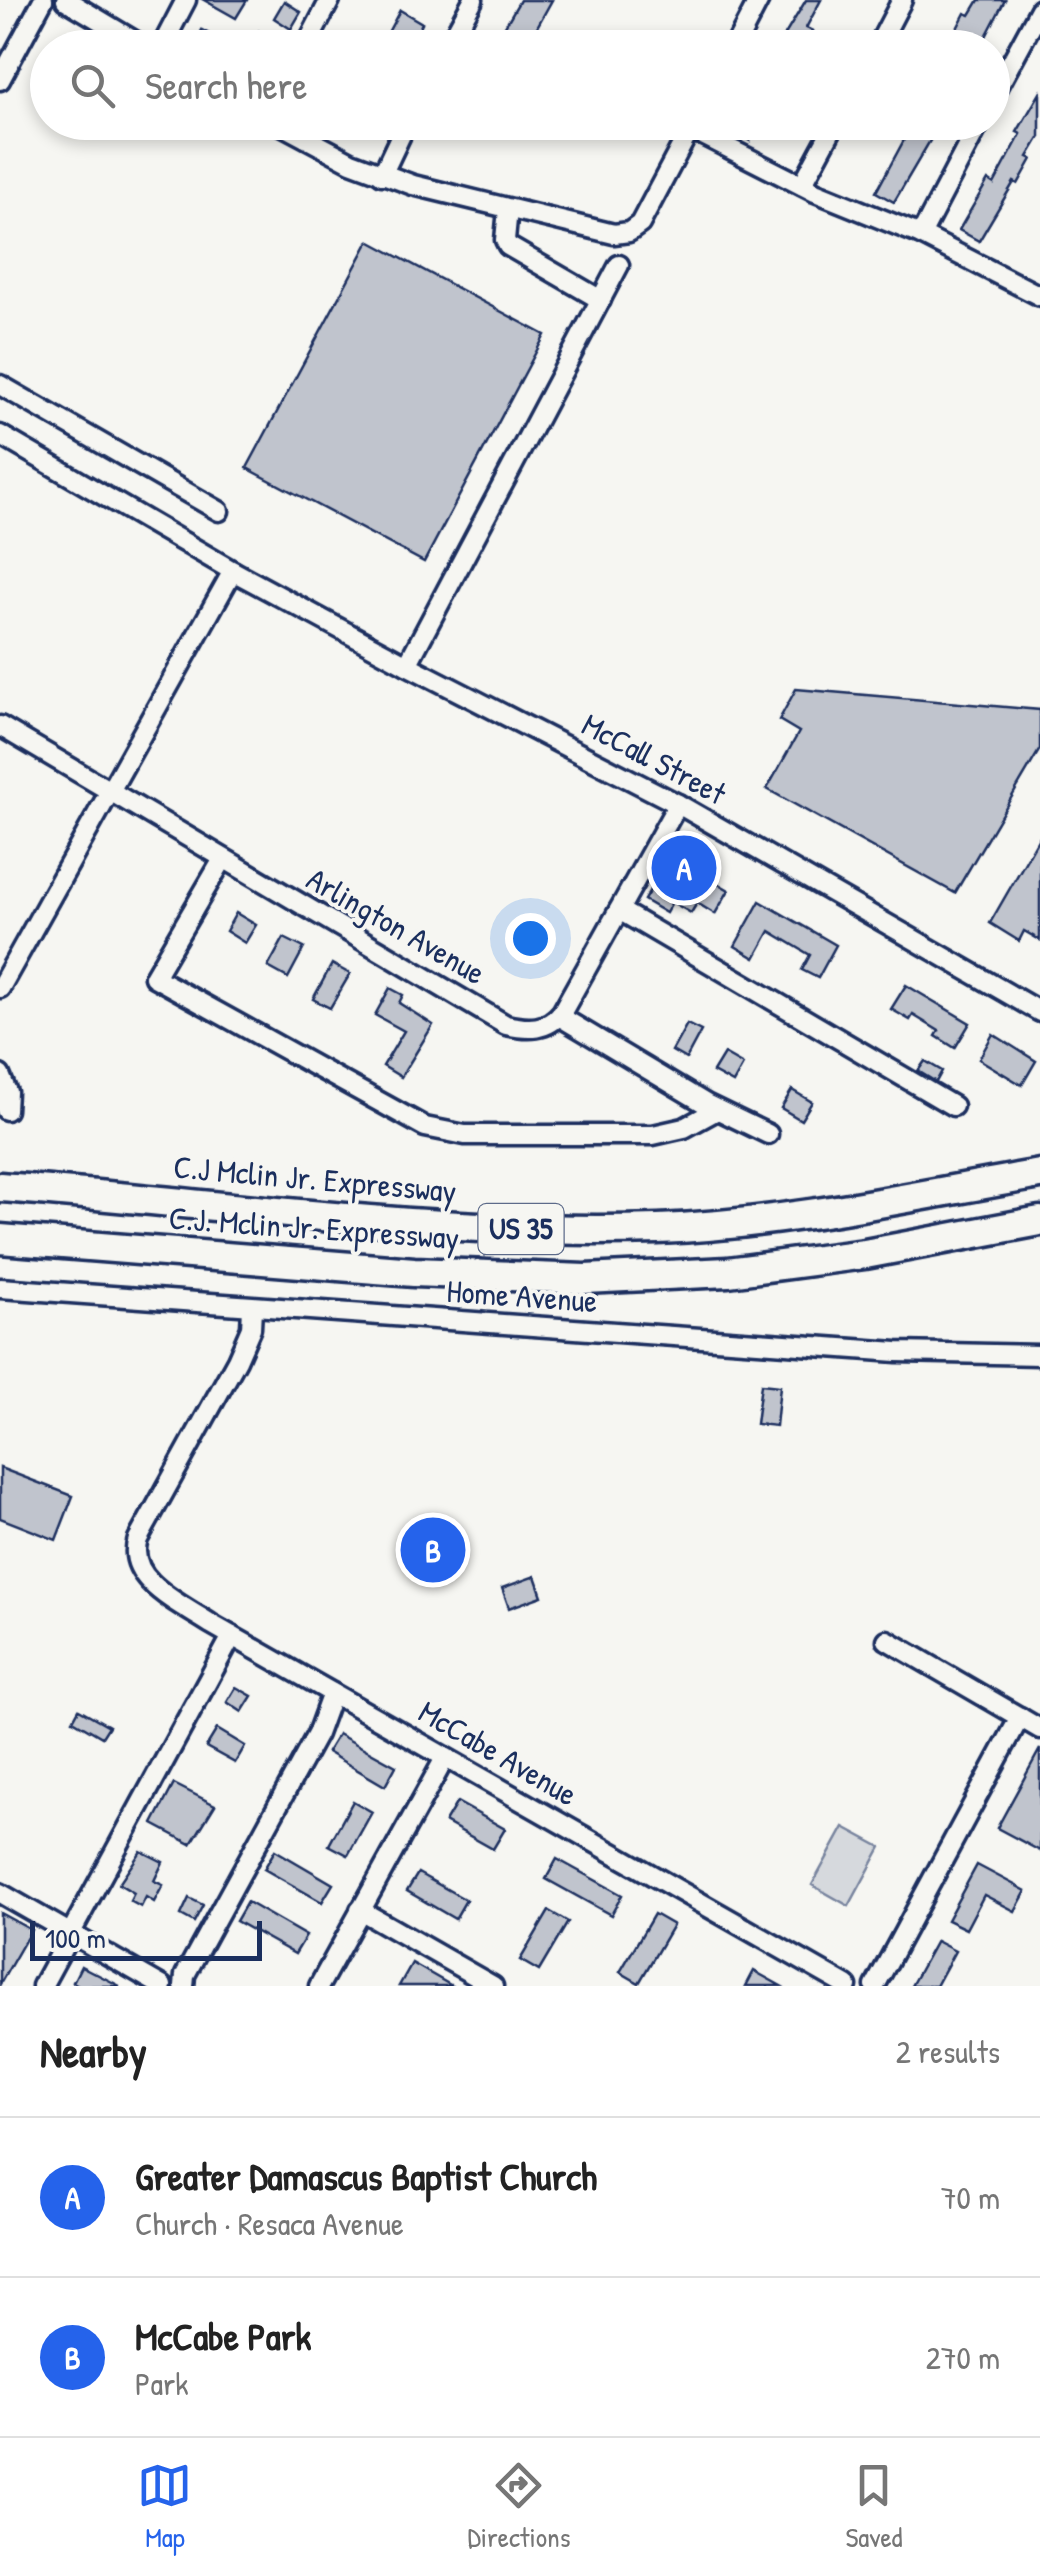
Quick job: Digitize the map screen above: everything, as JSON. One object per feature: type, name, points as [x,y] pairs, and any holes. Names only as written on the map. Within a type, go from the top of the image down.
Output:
[{"type":"highway","name":"C.J Mclin Jr. Expressway","points":[[0,1188],[376,1222],[515,1229],[660,1228],[810,1213],[1040,1174]]},
{"type":"highway","name":"C.J. Mclin Jr. Expressway","points":[[0,1239],[414,1272],[586,1279],[728,1272],[865,1254],[1040,1222]]},
{"type":"street","points":[[0,80],[44,0]]},
{"type":"street","points":[[66,0],[105,30]]},
{"type":"street","points":[[170,30],[186,0]]},
{"type":"street","points":[[314,30],[330,0]]},
{"type":"street","points":[[457,30],[473,0]]},
{"type":"street","points":[[743,30],[759,0]]},
{"type":"street","points":[[886,30],[902,0]]},
{"type":"street","points":[[1010,64],[1040,8]]},
{"type":"street","points":[[312,140],[382,175],[614,234],[629,232],[640,224],[685,140]]},
{"type":"street","points":[[382,175],[399,140]]},
{"type":"street","points":[[718,140],[802,185],[921,234],[1038,291]]},
{"type":"street","points":[[802,185],[826,140]]},
{"type":"street","points":[[921,234],[971,140]]},
{"type":"street","points":[[508,209],[508,246],[601,300]]},
{"type":"street","points":[[407,665],[620,265]]},
{"type":"street","points":[[0,385],[219,512]]},
{"type":"street","name":"McCall Street","points":[[0,435],[233,571],[678,804],[1040,1012]]},
{"type":"street","points":[[0,988],[233,571]]},
{"type":"street","name":"Arlington Avenue","points":[[0,726],[506,1025],[537,1028],[559,1016]]},
{"type":"street","points":[[678,804],[559,1016],[718,1110],[768,1134]]},
{"type":"street","points":[[223,859],[154,977],[426,1127],[464,1136],[653,1135],[684,1128],[718,1110]]},
{"type":"street","points":[[619,910],[953,1106]]},
{"type":"street","points":[[0,1074],[7,1092],[6,1110]]},
{"type":"street","name":"Home Avenue","points":[[0,1288],[897,1352],[1040,1355]]},
{"type":"street","name":"McCabe Avenue","points":[[252,1308],[251,1328],[237,1360],[138,1540],[134,1556],[139,1572],[232,1636],[847,1986]]},
{"type":"street","points":[[42,1986],[232,1636]]},
{"type":"street","points":[[886,1640],[1040,1728]]},
{"type":"street","points":[[184,1986],[186,1975],[317,1734],[332,1693]]},
{"type":"street","points":[[875,1986],[1020,1718]]},
{"type":"street","points":[[319,1986],[446,1758]]},
{"type":"street","points":[[0,1894],[162,1986]]},
{"type":"street","points":[[360,1910],[493,1986]]},
{"type":"shaded area","points":[[844,1827],[881,1847],[849,1906],[812,1885]]},
{"type":"building","points":[[204,0],[247,0],[236,18]]},
{"type":"building","points":[[520,0],[552,0],[535,30],[503,30]]},
{"type":"building","points":[[806,0],[821,0],[806,28],[811,30],[788,30]]},
{"type":"building","points":[[979,0],[1005,0],[989,30],[956,30],[965,13],[970,15]]},
{"type":"building","points":[[284,1],[301,12],[291,29],[274,18]]},
{"type":"building","points":[[400,10],[422,23],[418,30],[389,30]]},
{"type":"building","points":[[1040,93],[1040,137],[1028,157],[1032,159],[979,241],[959,230],[988,180],[994,184]]},
{"type":"building","points":[[904,140],[930,140],[894,202],[876,192]]},
{"type":"building","points":[[369,241],[545,335],[424,562],[247,468]]},
{"type":"building","points":[[796,689],[1040,710],[1040,749],[955,893],[767,789],[799,732],[779,720]]},
{"type":"building","points":[[1040,836],[1040,940],[1024,931],[1019,941],[990,923]]},
{"type":"building","points":[[670,856],[729,890],[715,914],[697,903],[691,913],[672,902],[666,913],[644,900]]},
{"type":"building","points":[[760,901],[836,945],[818,978],[802,970],[810,955],[770,931],[755,958],[735,946]]},
{"type":"building","points":[[236,913],[256,925],[245,943],[226,931]]},
{"type":"building","points":[[284,938],[304,948],[288,978],[268,967]]},
{"type":"building","points":[[332,964],[350,974],[330,1008],[313,999]]},
{"type":"building","points":[[906,985],[970,1023],[955,1048],[936,1036],[939,1031],[913,1015],[910,1020],[891,1009]]},
{"type":"building","points":[[390,988],[403,995],[399,1003],[433,1025],[401,1077],[383,1066],[404,1031],[375,1015]]},
{"type":"building","points":[[687,1024],[701,1031],[686,1059],[672,1051]]},
{"type":"building","points":[[993,1034],[1036,1061],[1022,1085],[979,1059]]},
{"type":"building","points":[[724,1054],[743,1065],[733,1083],[713,1072]]},
{"type":"building","points":[[925,1061],[942,1071],[936,1082],[918,1071]]},
{"type":"building","points":[[792,1090],[812,1102],[801,1120],[781,1108]]},
{"type":"building","points":[[761,1384],[780,1386],[776,1426],[756,1424]]},
{"type":"building","points":[[0,1468],[73,1496],[56,1540],[0,1518]]},
{"type":"building","points":[[535,1576],[542,1596],[509,1608],[502,1588]]},
{"type":"building","points":[[236,1687],[252,1696],[242,1712],[227,1702]]},
{"type":"building","points":[[79,1709],[109,1726],[102,1737],[73,1720]]},
{"type":"building","points":[[217,1729],[245,1746],[235,1763],[206,1747]]},
{"type":"building","points":[[338,1734],[396,1766],[385,1786],[327,1752]]},
{"type":"building","points":[[1040,1749],[1040,1851],[997,1828]]},
{"type":"building","points":[[174,1784],[215,1805],[191,1844],[153,1824]]},
{"type":"building","points":[[353,1801],[372,1812],[348,1855],[329,1845]]},
{"type":"building","points":[[457,1802],[505,1829],[493,1849],[445,1822]]},
{"type":"building","points":[[275,1850],[333,1884],[322,1902],[264,1869]]},
{"type":"building","points":[[141,1851],[163,1862],[154,1881],[163,1885],[154,1902],[146,1897],[141,1907],[130,1901],[134,1893],[119,1884]]},
{"type":"building","points":[[557,1859],[622,1895],[611,1915],[546,1879]]},
{"type":"building","points":[[977,1865],[1026,1891],[1015,1911],[984,1895],[966,1929],[947,1920]]},
{"type":"building","points":[[418,1873],[466,1900],[455,1919],[407,1891]]},
{"type":"building","points":[[189,1898],[203,1905],[194,1922],[181,1915]]},
{"type":"building","points":[[247,1902],[306,1936],[295,1954],[236,1921]]},
{"type":"building","points":[[549,1911],[568,1922],[539,1971],[520,1960]]},
{"type":"building","points":[[0,1913],[31,1930],[0,1984]]},
{"type":"building","points":[[654,1914],[673,1925],[639,1983],[620,1972]]},
{"type":"building","points":[[936,1941],[955,1951],[936,1986],[911,1986]]},
{"type":"building","points":[[412,1963],[452,1986],[399,1986]]},
{"type":"building","points":[[81,1966],[120,1986],[80,1986],[73,1982]]},
{"type":"building","points":[[754,1971],[781,1986],[746,1986]]},
{"type":"place","name":"Greater Damascus Baptist Church","points":[[684,868]]},
{"type":"place","name":"McCabe Park","points":[[433,1550]]}]
